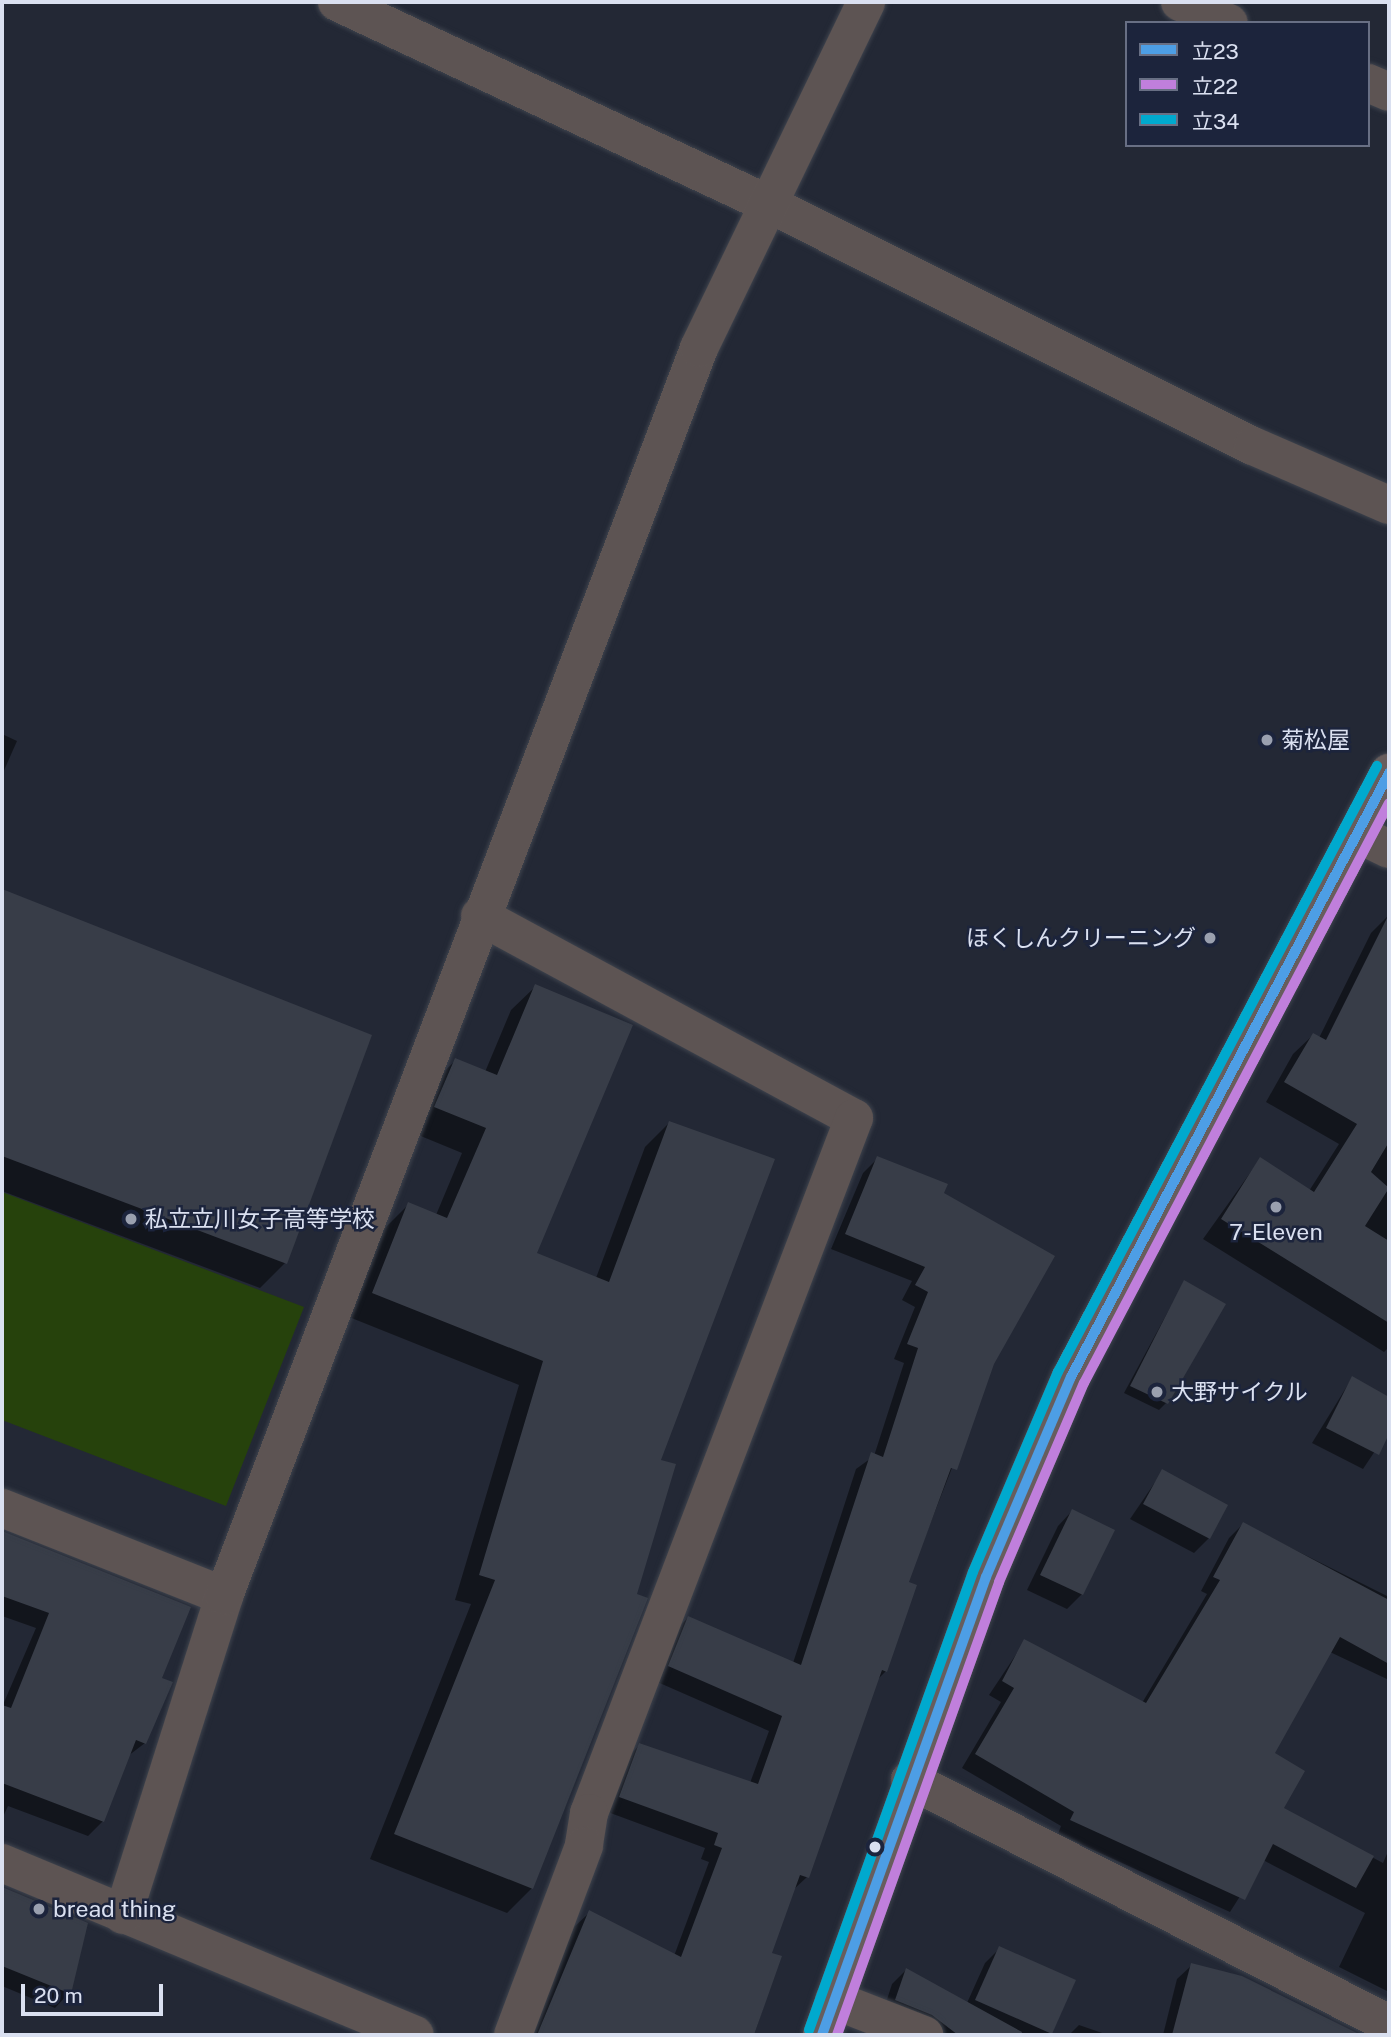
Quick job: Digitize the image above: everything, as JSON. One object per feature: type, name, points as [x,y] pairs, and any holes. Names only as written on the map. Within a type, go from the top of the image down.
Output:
[{"type":"main road","points":[[822,2035],[910,1780],[1071,1377],[1374,841],[1389,773]]},
{"type":"street","points":[[337,2],[769,204],[1253,446],[1389,505]]},
{"type":"street","points":[[123,1915],[224,1596],[699,348],[866,2]]},
{"type":"street","points":[[1180,2],[1224,21]]},
{"type":"street","points":[[1370,84],[1389,92]]},
{"type":"street","points":[[481,916],[854,1118],[589,1813],[584,1846],[513,2035]]},
{"type":"street","points":[[2,1508],[224,1596]]},
{"type":"street","points":[[910,1780],[1389,2024]]},
{"type":"street","points":[[2,1863],[415,2035]]},
{"type":"street","points":[[834,2000],[924,2035]]},
{"type":"green space","points":[[2,1192],[304,1307],[226,1506],[2,1420]]},
{"type":"building","points":[[2,889],[372,1035],[287,1264],[2,1156]]},
{"type":"building","points":[[1389,914],[1389,1142],[1371,1172],[1389,1188],[1365,1226],[1389,1241],[1389,1323],[1221,1219],[1260,1157],[1314,1192],[1357,1124],[1284,1082],[1313,1033],[1326,1040]]},
{"type":"building","points":[[535,984],[633,1025],[537,1253],[609,1282],[669,1121],[775,1159],[661,1460],[676,1464],[637,1594],[648,1598],[533,1889],[394,1834],[495,1580],[479,1575],[543,1361],[372,1293],[408,1202],[447,1218],[486,1128],[434,1107],[455,1058],[497,1075]]},
{"type":"building","points":[[877,1156],[948,1184],[944,1193],[1055,1256],[994,1364],[957,1470],[951,1468],[909,1582],[917,1585],[887,1672],[882,1670],[809,1878],[800,1875],[772,1953],[782,1956],[754,2035],[537,2035],[589,1910],[681,1957],[722,1848],[714,1845],[718,1833],[619,1797],[639,1743],[758,1784],[782,1716],[668,1666],[688,1616],[801,1665],[871,1452],[883,1457],[918,1348],[907,1344],[928,1292],[915,1285],[925,1267],[845,1234]]},
{"type":"building","points":[[1184,1280],[1226,1304],[1168,1404],[1130,1386]]},
{"type":"building","points":[[1352,1376],[1389,1397],[1389,1434],[1379,1455],[1326,1428]]},
{"type":"building","points":[[1162,1469],[1228,1505],[1210,1539],[1143,1504]]},
{"type":"building","points":[[1072,1509],[1115,1530],[1083,1595],[1040,1575]]},
{"type":"building","points":[[1243,1522],[1389,1600],[1389,1664],[1340,1637],[1275,1753],[1305,1771],[1284,1808],[1374,1856],[1356,1888],[1273,1844],[1245,1900],[1070,1820],[1074,1812],[975,1754],[1014,1688],[1002,1681],[1024,1639],[1146,1703],[1220,1580],[1213,1577]]},
{"type":"building","points":[[2,1531],[191,1607],[162,1678],[173,1682],[146,1744],[136,1740],[104,1822],[2,1783],[2,1705],[11,1708],[49,1613],[2,1596]]},
{"type":"building","points":[[2,1887],[88,1923],[71,1994],[2,1966]]},
{"type":"building","points":[[999,1946],[1076,1980],[1052,2034],[975,2000]]},
{"type":"building","points":[[1191,1963],[1242,1976],[1361,2035],[1172,2035]]},
{"type":"building","points":[[906,1968],[1022,2032],[1021,2035],[958,2035],[932,2015],[895,2000]]},
{"type":"transit line","name":"立34","points":[[809,2030],[973,1572],[1058,1372],[1377,766]]},
{"type":"transit line","name":"立23","points":[[822,2035],[986,1577],[1071,1377],[1389,773]]},
{"type":"transit line","name":"立22","points":[[837,2035],[999,1582],[1084,1383],[1389,803]]},
{"type":"place","name":"菊松屋","points":[[1267,740]]},
{"type":"place","name":"ほくしんクリーニング","points":[[1210,938]]},
{"type":"place","name":"7-Eleven","points":[[1276,1207]]},
{"type":"place","name":"私立立川女子高等学校","points":[[131,1219]]},
{"type":"place","name":"大野サイクル","points":[[1157,1392]]},
{"type":"place","name":"bread thing","points":[[39,1909]]}]
